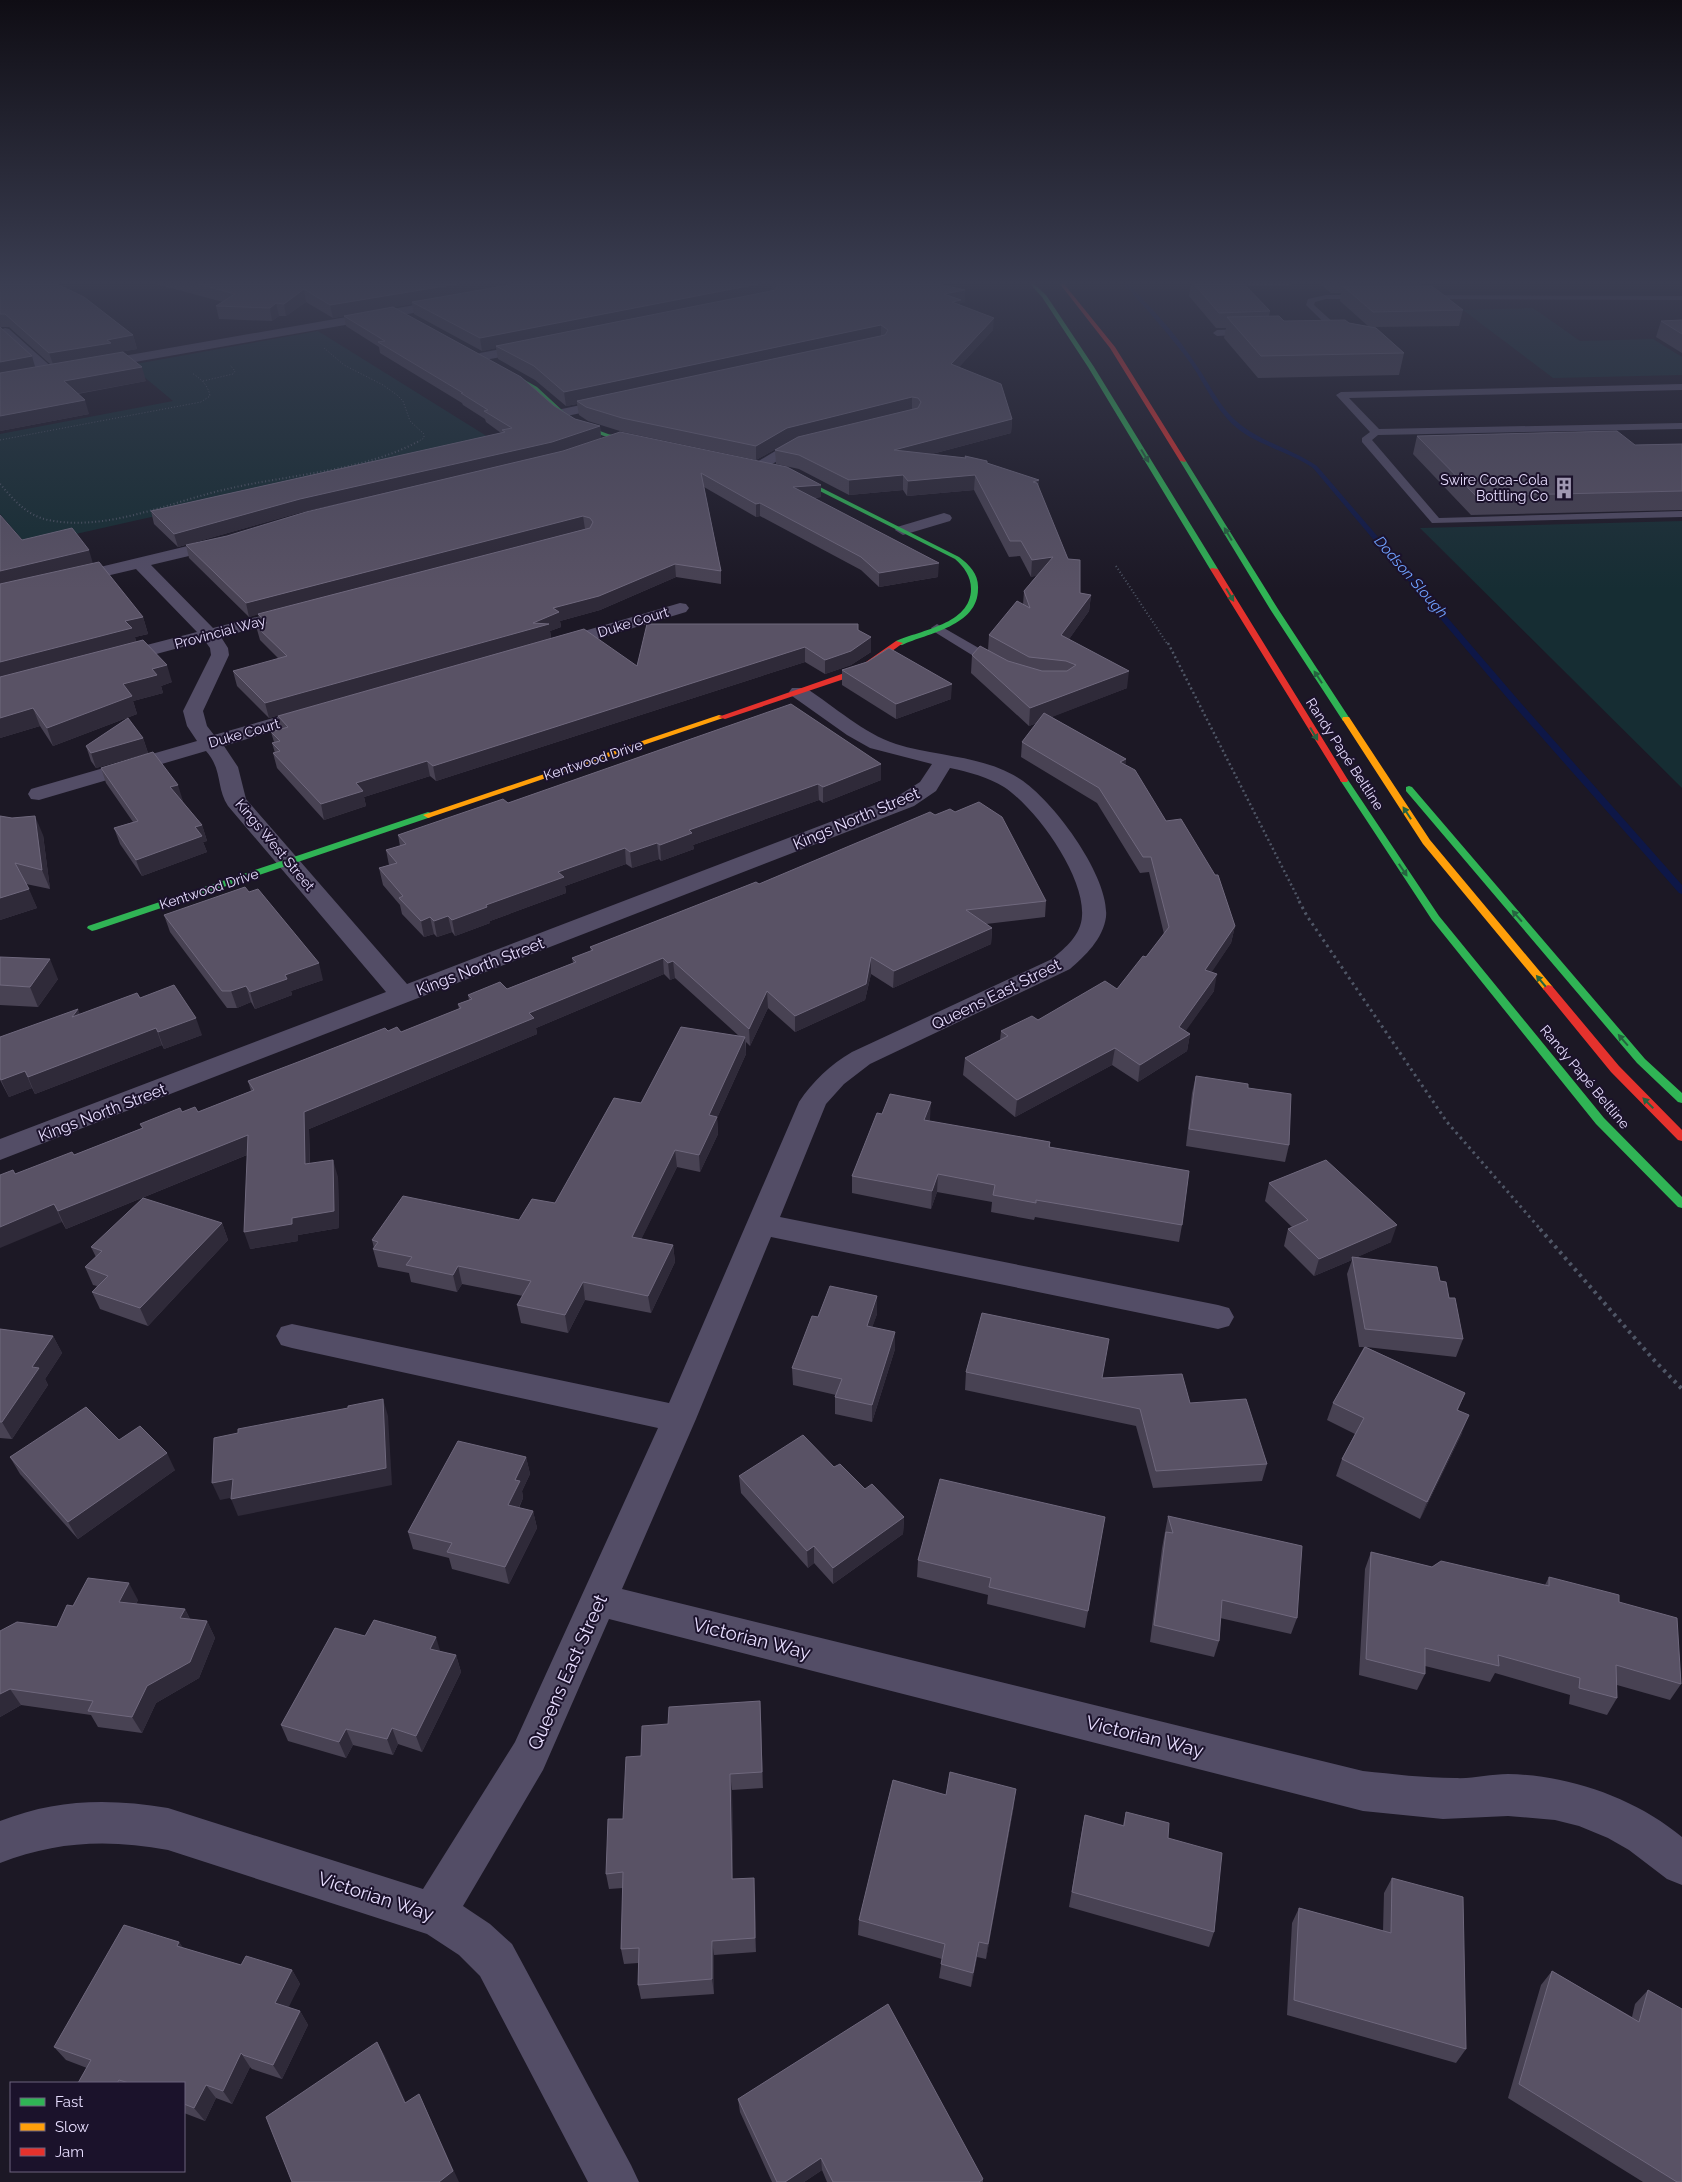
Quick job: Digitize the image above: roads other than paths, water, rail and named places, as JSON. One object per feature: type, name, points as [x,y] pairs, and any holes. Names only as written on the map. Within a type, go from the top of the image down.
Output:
[{"type":"main road","points":[[531,386],[562,413],[582,426],[620,438],[657,446]]},
{"type":"main road","name":"Randy Papé Beltline","points":[[1102,386],[1326,753],[1435,918],[1600,1121],[1679,1201],[1682,1209]]},
{"type":"main road","name":"Randy Papé Beltline","points":[[1136,386],[1334,702],[1426,842],[1615,1070],[1682,1137]]},
{"type":"main road","name":"Kentwood Drive","points":[[92,928],[866,668],[902,641],[937,628],[957,618],[973,603],[976,593],[973,574],[957,558],[798,476],[754,465]]},
{"type":"main road","points":[[1334,702],[1641,1061],[1682,1099]]},
{"type":"street","points":[[562,413],[630,398]]},
{"type":"street","points":[[592,448],[620,438]]},
{"type":"street","name":"Kentwood Drive","points":[[754,465],[787,450],[819,441]]},
{"type":"street","points":[[903,530],[944,518]]},
{"type":"street","points":[[0,596],[244,537]]},
{"type":"street","name":"Kings West Street","points":[[140,563],[210,635],[219,648],[220,655],[193,712],[193,718],[228,766],[236,801],[403,996]]},
{"type":"street","name":"Provincial Way","points":[[95,665],[315,607]]},
{"type":"street","name":"Duke Court","points":[[536,651],[680,608]]},
{"type":"street","name":"Queens East Street","points":[[433,1914],[519,1774],[679,1419],[813,1102],[832,1078],[861,1058],[1054,968],[1072,955],[1091,929],[1094,904],[1088,884],[1062,839],[1034,800],[1013,783],[996,775],[889,748],[876,742],[799,692]]},
{"type":"street","name":"Duke Court","points":[[39,794],[332,707]]},
{"type":"street","name":"Kings North Street","points":[[0,1150],[906,801],[928,786],[944,761]]},
{"type":"street","points":[[763,1224],[1218,1317]]},
{"type":"street","points":[[292,1336],[679,1419]]},
{"type":"street","name":"Victorian Way","points":[[599,1600],[1363,1790],[1456,1799],[1508,1795],[1551,1799],[1583,1805],[1645,1836],[1682,1864]]},
{"type":"street","name":"Victorian Way","points":[[0,1842],[48,1827],[94,1820],[134,1822],[168,1829],[433,1914],[457,1925],[481,1942],[496,1960],[614,2182]]},
{"type":"lane","points":[[1376,432],[1341,395],[1682,387]]},
{"type":"lane","points":[[1682,426],[1376,432],[1371,435],[1367,443],[1436,521],[1682,514]]},
{"type":"lane","points":[[937,628],[1013,674]]},
{"type":"waterway","name":"Dodson Slough","points":[[1207,386],[1227,414],[1241,428],[1261,440],[1295,454],[1315,467],[1517,704],[1682,891]]},
{"type":"place","name":"Swire Coca-Cola Bottling Co","points":[[1564,488]]}]
